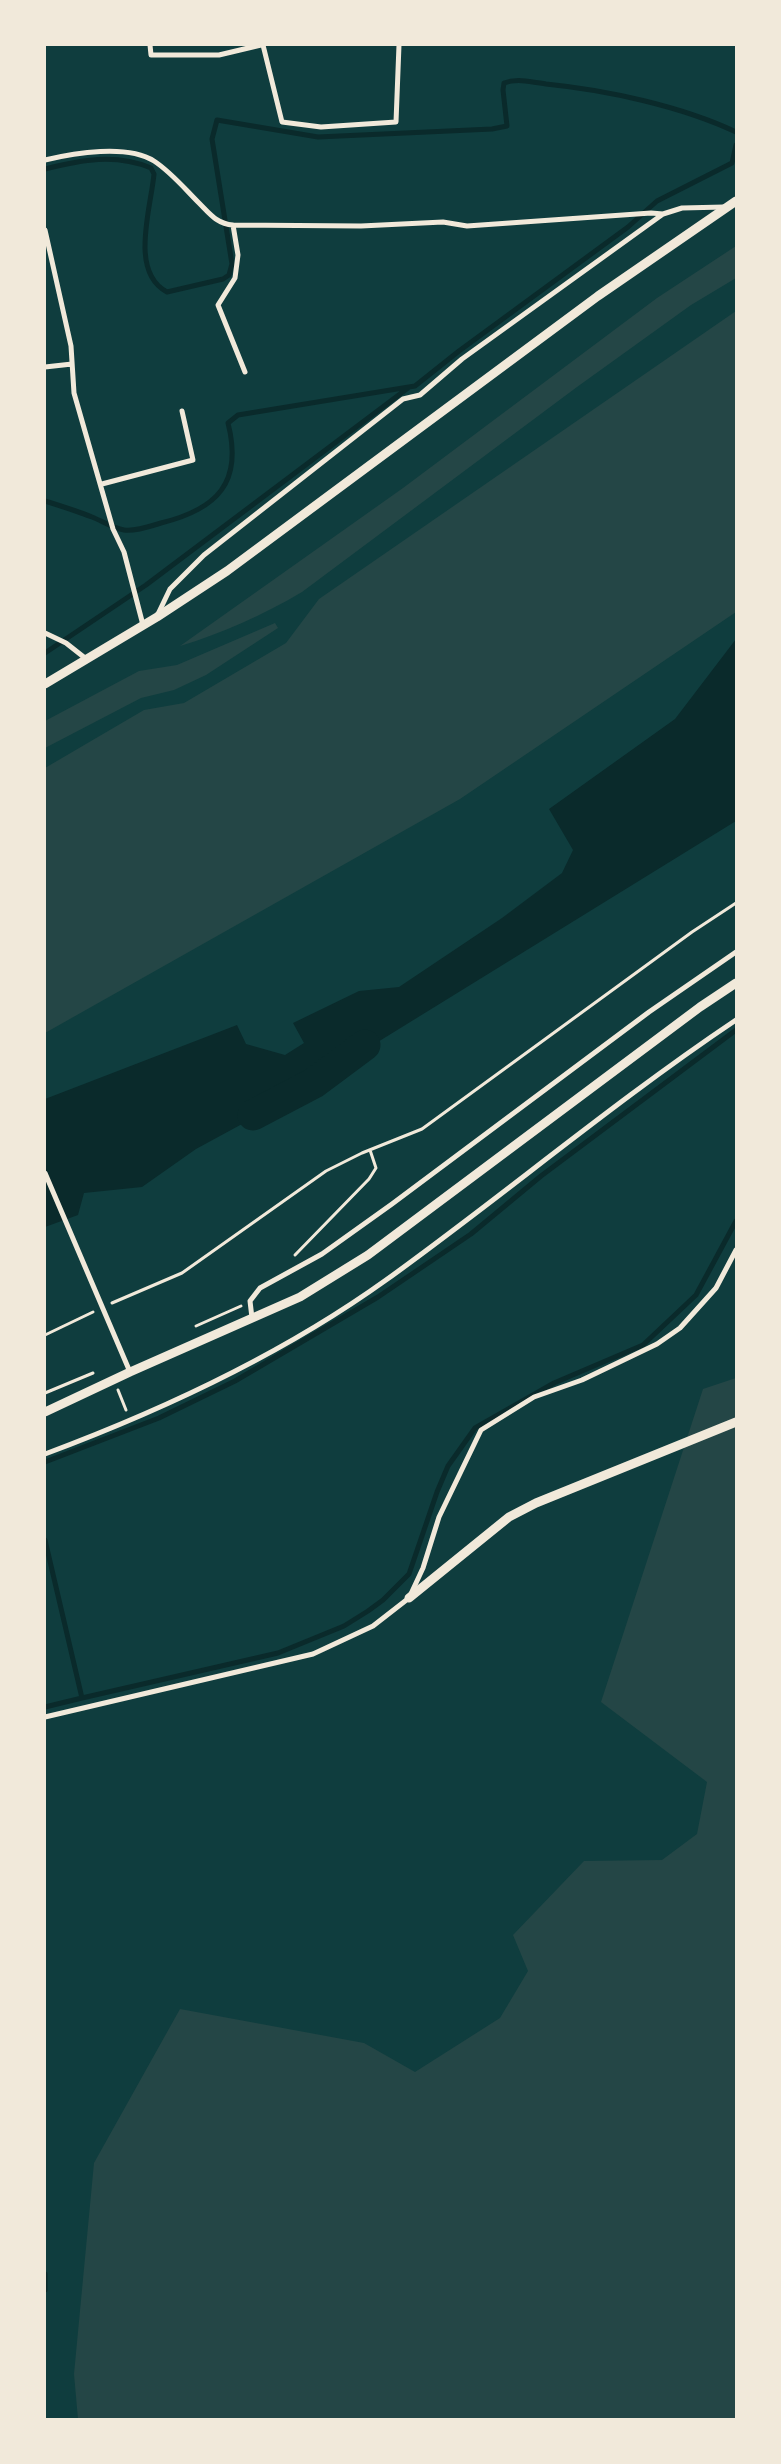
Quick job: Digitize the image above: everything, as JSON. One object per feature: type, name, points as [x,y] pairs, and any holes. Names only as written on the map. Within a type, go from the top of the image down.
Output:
[{"type":"street","points":[[150,45],[151,55],[220,55],[262,45],[282,122],[321,127],[396,122],[398,45]]},
{"type":"street","points":[[45,160],[97,152],[127,152],[140,155],[162,167],[220,223],[227,225],[361,226],[443,222],[467,226],[652,213],[663,214]]},
{"type":"street","points":[[45,684],[156,617],[227,571],[598,296],[724,207],[736,201]]},
{"type":"street","points":[[156,617],[170,588],[204,555],[403,400],[420,394],[462,360],[663,214],[682,208],[724,207]]},
{"type":"street","points":[[233,225],[238,255],[235,278],[218,305],[245,372]]},
{"type":"street","points":[[45,230],[71,346],[74,393],[102,484],[113,529],[124,552],[143,625]]},
{"type":"street","points":[[45,367],[72,364]]},
{"type":"street","points":[[102,484],[193,460],[182,411]]},
{"type":"street","points":[[45,633],[66,643],[86,658]]},
{"type":"street","points":[[252,1318],[250,1301],[260,1288],[322,1254],[649,1012],[736,952]]},
{"type":"street","points":[[45,1412],[130,1372],[300,1297],[368,1255],[700,1007],[736,983]]},
{"type":"street","points":[[45,1454],[198,1389],[326,1319],[385,1281],[662,1071],[736,1020]]},
{"type":"street","points":[[45,1173],[130,1372]]},
{"type":"street","points":[[409,1598],[423,1568],[439,1517],[481,1430],[534,1397],[591,1376],[657,1344],[680,1328],[716,1288],[736,1250]]},
{"type":"street","points":[[45,1717],[313,1654],[373,1626],[509,1517],[536,1503],[736,1422]]},
{"type":"path","points":[[106,1306],[182,1273],[326,1171],[370,1150],[422,1129],[692,932],[736,903]]},
{"type":"path","points":[[294,1255],[369,1179],[376,1168],[370,1150]]},
{"type":"path","points":[[45,1335],[97,1310]]},
{"type":"path","points":[[117,1387],[127,1414]]},
{"type":"shaded area","points":[[736,246],[736,278],[691,305],[577,387],[302,592],[242,623],[180,646],[403,488],[657,298]]},
{"type":"shaded area","points":[[736,311],[736,612],[460,799],[45,1033],[45,768],[144,710],[184,703],[286,643],[319,599]]},
{"type":"shaded area","points":[[275,623],[278,628],[206,675],[174,690],[141,698],[45,748],[45,721],[139,671],[177,665]]},
{"type":"shaded area","points":[[736,639],[736,821],[266,1111],[196,1149],[142,1187],[84,1193],[78,1215],[45,1227],[45,1099],[237,1025],[246,1044],[285,1055],[304,1043],[293,1023],[359,991],[399,987],[502,918],[562,873],[573,850],[549,809],[675,719]]},
{"type":"shaded area","points":[[736,1378],[736,2419],[78,2419],[74,2374],[94,2163],[180,2009],[364,2043],[415,2072],[500,2018],[528,1971],[513,1935],[584,1861],[662,1860],[697,1834],[707,1782],[601,1702],[703,1389]]},
{"type":"waterway","points":[[45,169],[85,161],[111,159],[138,163],[151,168],[154,174],[145,238],[145,255],[155,283],[167,292],[223,279],[229,275],[232,264],[212,139],[217,120],[318,137],[492,129],[507,126],[504,83],[530,81],[593,90],[643,100],[692,114],[736,132]]},
{"type":"waterway","points":[[45,501],[124,530],[152,526],[198,510],[222,490],[228,477],[232,462],[232,444],[228,423],[238,415],[415,386],[459,351],[628,227],[657,201],[732,163],[736,145]]},
{"type":"waterway","points":[[45,653],[146,585],[408,388]]},
{"type":"waterway","points":[[45,1462],[159,1418],[235,1381],[378,1297],[471,1234],[541,1176],[736,1030]]},
{"type":"waterway","points":[[253,1115],[314,1083],[365,1045]]},
{"type":"waterway","points":[[82,1698],[278,1653],[344,1626],[368,1611],[383,1600],[409,1574],[437,1492],[448,1466],[475,1428],[554,1383],[643,1345],[696,1295],[736,1221]]},
{"type":"waterway","points":[[45,1540],[82,1698],[45,1707]]},
{"type":"waterway","points":[[45,2274],[45,2290]]}]
